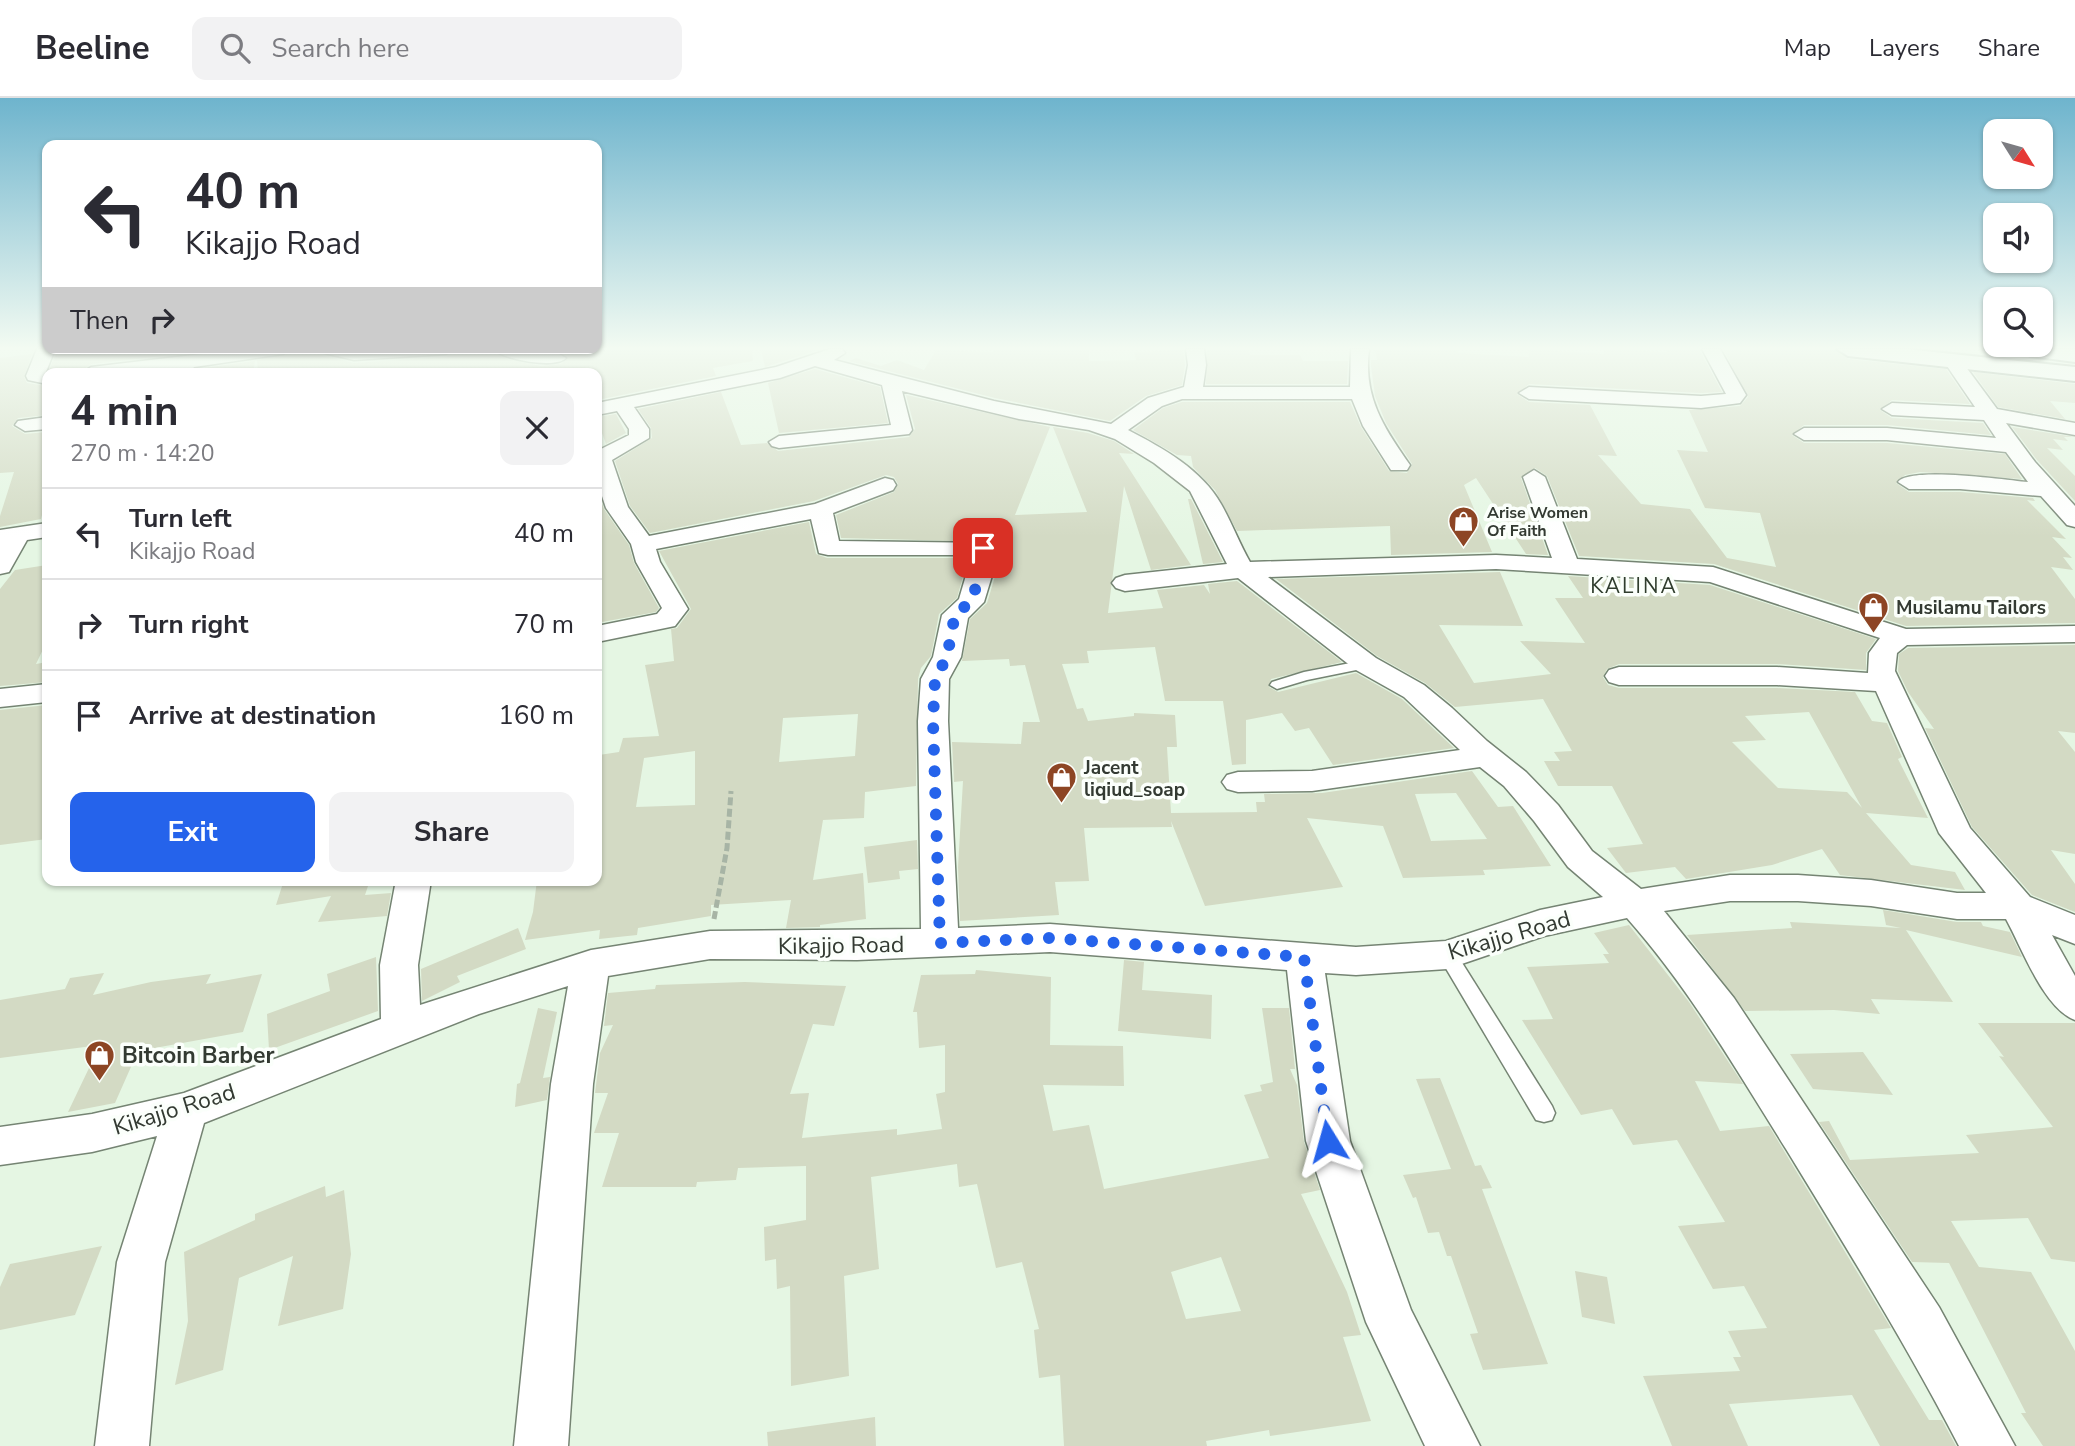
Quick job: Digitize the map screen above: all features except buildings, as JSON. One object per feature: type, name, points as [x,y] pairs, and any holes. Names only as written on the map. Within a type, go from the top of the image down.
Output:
[{"type":"street","points":[[602,457],[639,438],[639,429],[627,412]]},
{"type":"street","points":[[898,412],[902,430],[902,452]]},
{"type":"street","points":[[1025,412],[1114,431],[1188,477],[1204,494],[1230,553],[1242,570],[1366,664],[1414,691],[1515,779],[1546,813],[1580,859],[1636,903],[1673,945],[1720,1009],[1922,1324],[1988,1446]]},
{"type":"street","points":[[1114,431],[1141,412]]},
{"type":"street","points":[[1365,412],[1377,438],[1399,465]]},
{"type":"street","points":[[1948,412],[1989,414],[2075,429]]},
{"type":"street","points":[[1989,414],[2046,490],[2075,520]]},
{"type":"street","points":[[25,425],[42,423]]},
{"type":"street","points":[[779,442],[902,430]]},
{"type":"street","points":[[1804,434],[1887,434],[2012,446]]},
{"type":"street","points":[[602,464],[617,508],[643,544],[648,562],[675,609],[673,615],[666,620],[602,633]]},
{"type":"street","points":[[1534,477],[1568,568]]},
{"type":"street","points":[[1909,482],[1960,482],[2046,490]]},
{"type":"street","points":[[643,544],[821,510],[885,485]]},
{"type":"street","points":[[821,510],[828,548],[983,548],[985,559],[971,602],[955,614],[947,657],[935,679],[933,721],[940,943]]},
{"type":"street","points":[[0,567],[9,536],[42,531]]},
{"type":"street","points":[[1125,583],[1242,570],[1496,562],[1713,575],[1904,637]]},
{"type":"street","points":[[2075,634],[1904,637],[1891,641],[1881,653],[1881,671],[1956,833],[2017,906],[2064,991],[2075,1004]]},
{"type":"street","points":[[1619,676],[1777,676],[1886,683]]},
{"type":"street","points":[[0,698],[42,694]]},
{"type":"street","points":[[1238,782],[1312,781],[1486,756]]},
{"type":"street","points":[[401,1028],[399,965],[413,886]]},
{"type":"street","name":"Kikajjo Road","points":[[0,1146],[92,1133],[186,1111],[467,1003],[591,964],[710,946],[857,946],[1050,938],[1356,961],[1447,954],[1540,923],[1636,903],[1730,888],[1798,888],[1871,893],[1957,906],[2017,906],[2075,930]]},
{"type":"street","points":[[1304,957],[1328,1141],[1391,1322],[1453,1446]]},
{"type":"street","points":[[541,1446],[572,1084],[591,964]]},
{"type":"street","points":[[122,1446],[141,1262],[186,1111]]},
{"type":"lane","points":[[1277,685],[1304,676],[1366,664]]},
{"type":"lane","points":[[1447,954],[1544,1113]]},
{"type":"path","points":[[710,946],[727,848],[731,791]]},
{"type":"place","name":"Arise Women Of Faith","points":[[1464,548]]},
{"type":"place","name":"Musilamu Tailors","points":[[1873,634]]},
{"type":"place","name":"Jacent liqiud_soap","points":[[1061,805]]},
{"type":"place","name":"Bitcoin Barber","points":[[99,1082]]},
{"type":"district","name":"KALINA","points":[[1634,586]]},
{"type":"route","points":[[983,548],[985,559],[971,602],[955,614],[947,657],[935,679],[933,721],[940,943],[1050,938],[1304,957],[1328,1141]]}]
